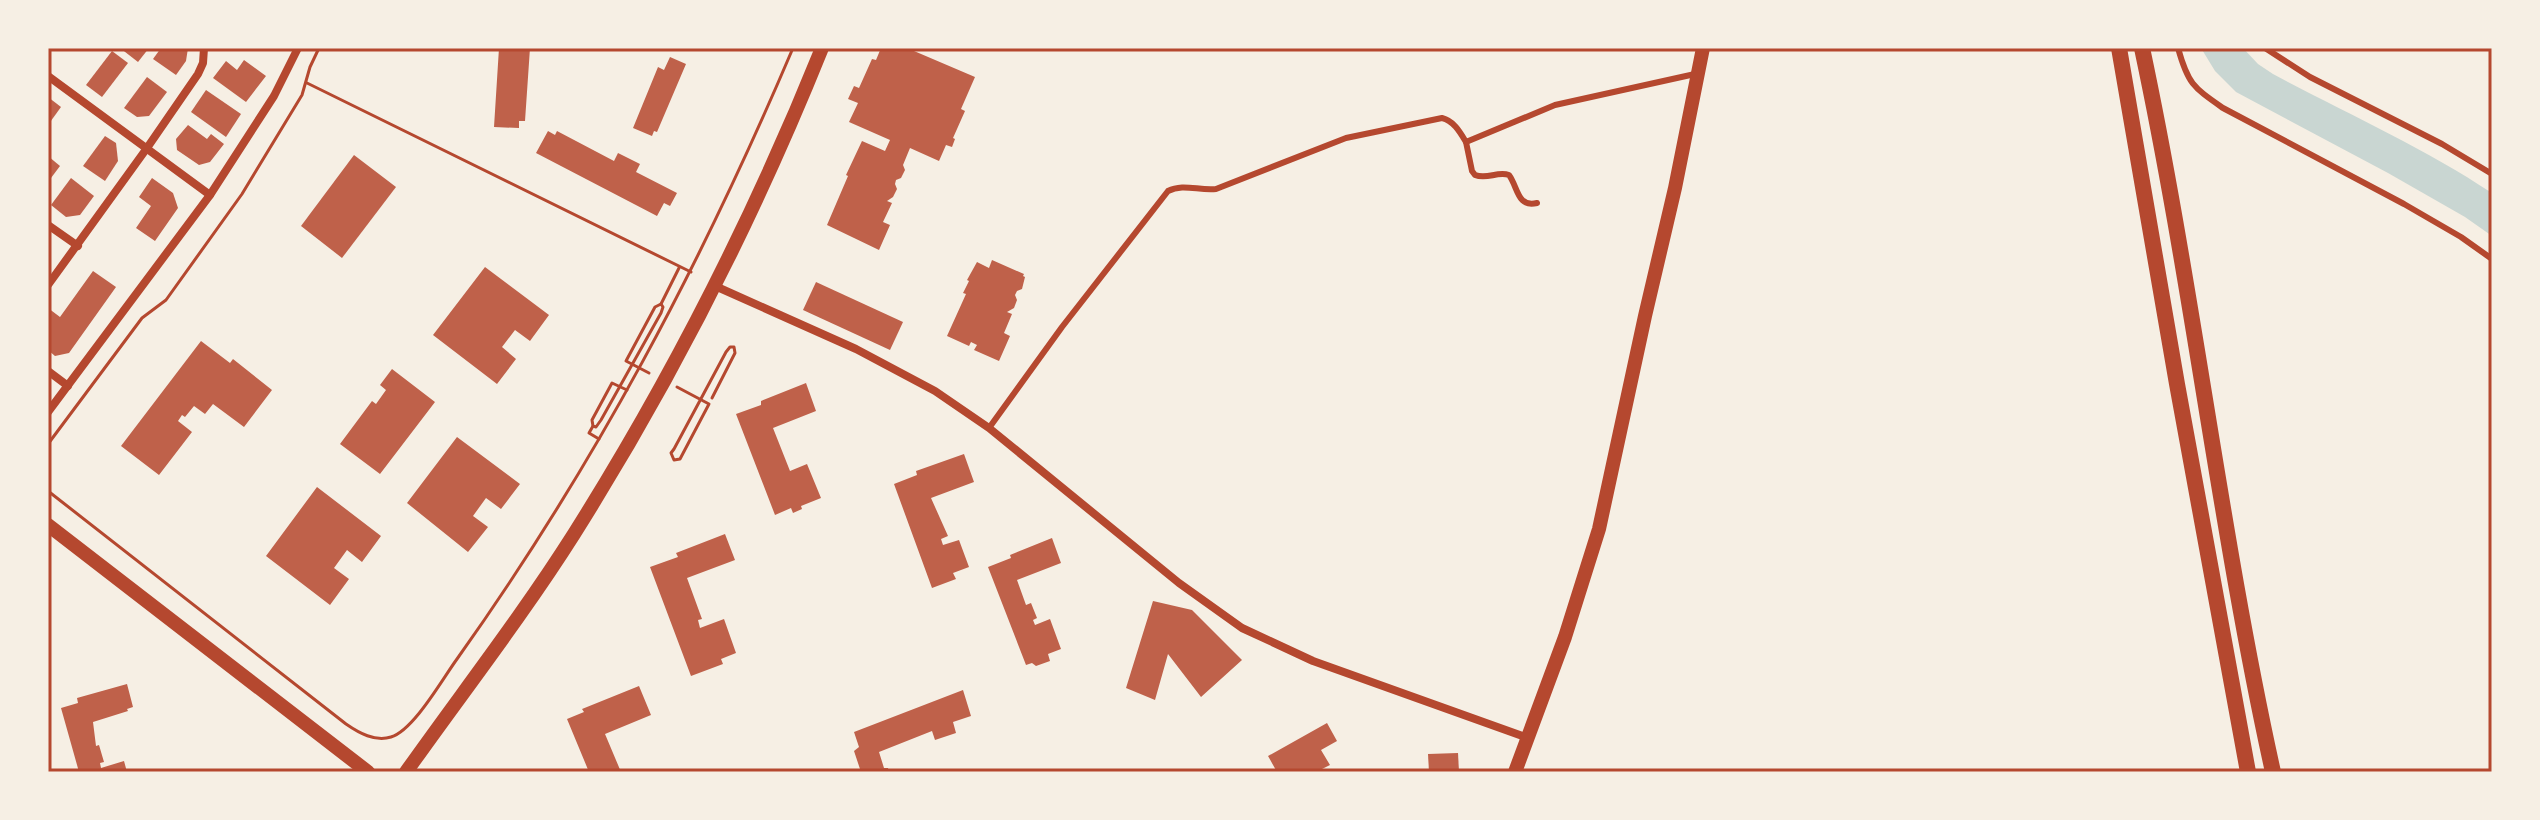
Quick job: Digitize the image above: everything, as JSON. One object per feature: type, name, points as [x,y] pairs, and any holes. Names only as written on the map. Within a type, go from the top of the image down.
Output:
[{"type":"main road","points":[[2119,48],[2248,772]]},
{"type":"main road","points":[[2142,48],[2162,140],[2211,442],[2252,674],[2273,772]]},
{"type":"street","points":[[48,285],[198,74],[204,48]]},
{"type":"street","points":[[48,412],[210,195],[274,96],[298,48]]},
{"type":"street","points":[[406,772],[573,535],[629,442],[715,286],[782,143],[822,48]]},
{"type":"street","points":[[1515,772],[1565,637],[1599,529],[1703,48]]},
{"type":"street","points":[[48,76],[210,195]]},
{"type":"street","points":[[48,225],[78,246]]},
{"type":"street","points":[[715,286],[902,372],[935,391],[989,428],[1179,583],[1242,628],[1313,661],[1528,738]]},
{"type":"street","points":[[48,371],[68,386]]},
{"type":"street","points":[[48,525],[368,772]]},
{"type":"lane","points":[[2178,48],[2186,77],[2223,108],[2404,204],[2492,259]]},
{"type":"lane","points":[[2265,48],[2310,77],[2406,124],[2492,174]]},
{"type":"lane","points":[[1466,142],[1555,105],[1698,74]]},
{"type":"lane","points":[[989,428],[1062,327],[1168,191],[1176,186],[1216,189],[1346,138],[1433,120],[1449,120],[1466,142],[1475,175],[1509,175],[1525,204],[1537,203]]},
{"type":"path","points":[[48,444],[142,318],[166,300],[207,244],[279,136],[302,95],[319,48]]},
{"type":"path","points":[[48,491],[346,724],[369,737],[391,738],[413,720],[468,642],[544,531],[600,440],[691,272],[793,48]]},
{"type":"path","points":[[305,82],[691,272]]},
{"type":"path","points":[[626,361],[680,266]]},
{"type":"path","points":[[593,426],[599,423],[661,313],[661,304]]},
{"type":"path","points":[[709,404],[680,459],[674,460],[671,453],[726,352],[734,347],[735,353],[712,398]]},
{"type":"path","points":[[600,440],[589,433],[592,420],[612,383],[628,391]]},
{"type":"shaded area","points":[[2201,48],[2243,48],[2273,74],[2466,176],[2492,193],[2492,236],[2388,173],[2236,92],[2215,71]]},
{"type":"building","points":[[120,48],[149,48],[138,62]]},
{"type":"building","points":[[161,48],[188,48],[186,61],[176,75],[153,59]]},
{"type":"building","points":[[499,48],[530,48],[525,121],[519,121],[519,128],[494,127]]},
{"type":"building","points":[[881,48],[907,48],[975,77],[961,109],[965,111],[952,147],[946,145],[939,161],[910,148],[903,165],[905,170],[896,180],[897,189],[887,201],[892,203],[883,222],[890,225],[879,250],[827,225],[862,141],[885,151],[890,140],[849,122],[858,103],[848,99],[854,86],[859,88],[872,59],[876,60]]},
{"type":"building","points":[[112,51],[128,63],[102,97],[86,85]]},
{"type":"building","points":[[670,57],[686,64],[657,132],[654,131],[652,136],[633,128],[658,67],[664,70]]},
{"type":"building","points":[[244,60],[266,76],[246,102],[213,78],[226,61],[237,70]]},
{"type":"building","points":[[147,77],[167,92],[149,116],[137,117],[124,108]]},
{"type":"building","points":[[206,90],[241,114],[226,137],[191,112]]},
{"type":"building","points":[[48,97],[61,107],[48,125]]},
{"type":"building","points":[[188,125],[207,139],[211,134],[224,144],[210,162],[199,165],[177,150],[176,139]]},
{"type":"building","points":[[548,131],[555,135],[557,131],[614,161],[618,153],[640,164],[636,172],[677,193],[670,206],[664,203],[657,216],[536,153]]},
{"type":"building","points":[[105,136],[116,143],[118,161],[105,181],[83,166]]},
{"type":"building","points":[[354,155],[396,187],[342,258],[301,226]]},
{"type":"building","points":[[48,156],[60,166],[48,182]]},
{"type":"building","points":[[71,178],[94,196],[80,215],[66,217],[51,205]]},
{"type":"building","points":[[152,178],[173,193],[178,208],[155,241],[136,228],[151,206],[139,197]]},
{"type":"building","points":[[992,260],[1025,277],[1022,289],[1015,295],[1014,308],[1007,312],[1012,314],[1004,333],[1010,336],[999,361],[974,350],[977,345],[971,342],[969,346],[947,336],[966,294],[963,293],[967,280],[977,262],[989,268]]},
{"type":"building","points":[[485,267],[549,315],[530,341],[515,330],[502,347],[516,359],[497,384],[433,335]]},
{"type":"building","points":[[93,271],[116,287],[69,353],[55,356],[48,350],[48,308],[60,317]]},
{"type":"building","points":[[816,282],[903,322],[890,350],[803,310]]},
{"type":"building","points":[[201,341],[230,363],[233,359],[272,390],[244,427],[213,404],[205,414],[194,406],[185,417],[182,415],[178,421],[192,432],[159,475],[121,446]]},
{"type":"building","points":[[392,369],[435,402],[380,474],[340,444],[372,401],[376,404],[386,390],[380,385]]},
{"type":"building","points":[[806,383],[816,411],[773,428],[790,471],[807,464],[821,498],[793,513],[791,508],[775,515],[736,414]]},
{"type":"building","points":[[457,437],[520,484],[501,509],[486,498],[473,516],[488,527],[468,552],[407,503]]},
{"type":"building","points":[[964,454],[974,482],[931,498],[948,536],[941,539],[943,545],[959,540],[969,567],[953,573],[956,579],[932,588],[894,484],[917,475],[916,471]]},
{"type":"building","points":[[317,487],[381,536],[362,562],[347,550],[334,568],[349,579],[330,605],[266,556]]},
{"type":"building","points":[[725,534],[735,560],[687,578],[702,619],[698,620],[700,628],[724,619],[736,653],[721,659],[723,664],[691,676],[650,567]]},
{"type":"building","points":[[1052,538],[1061,563],[1017,580],[1026,605],[1031,603],[1037,618],[1033,620],[1035,625],[1050,619],[1061,649],[1048,654],[1050,661],[1036,666],[1032,663],[1026,665],[988,567]]},
{"type":"building","points":[[1153,601],[1192,610],[1242,660],[1201,697],[1168,654],[1155,700],[1126,688]]},
{"type":"building","points":[[127,684],[133,707],[93,722],[96,746],[99,745],[104,762],[100,763],[101,768],[124,761],[127,772],[79,772],[61,708],[78,703],[77,698]]},
{"type":"building","points":[[639,686],[651,715],[605,734],[621,772],[589,772],[567,719],[584,712],[582,709]]},
{"type":"building","points":[[963,690],[971,716],[953,722],[956,733],[935,740],[932,731],[879,752],[884,768],[888,768],[889,772],[861,772],[854,751],[859,747],[854,732]]},
{"type":"building","points":[[1327,723],[1337,741],[1321,750],[1330,765],[1322,769],[1323,772],[1277,772],[1268,756]]},
{"type":"building","points":[[1458,753],[1459,772],[1429,772],[1428,754]]}]
